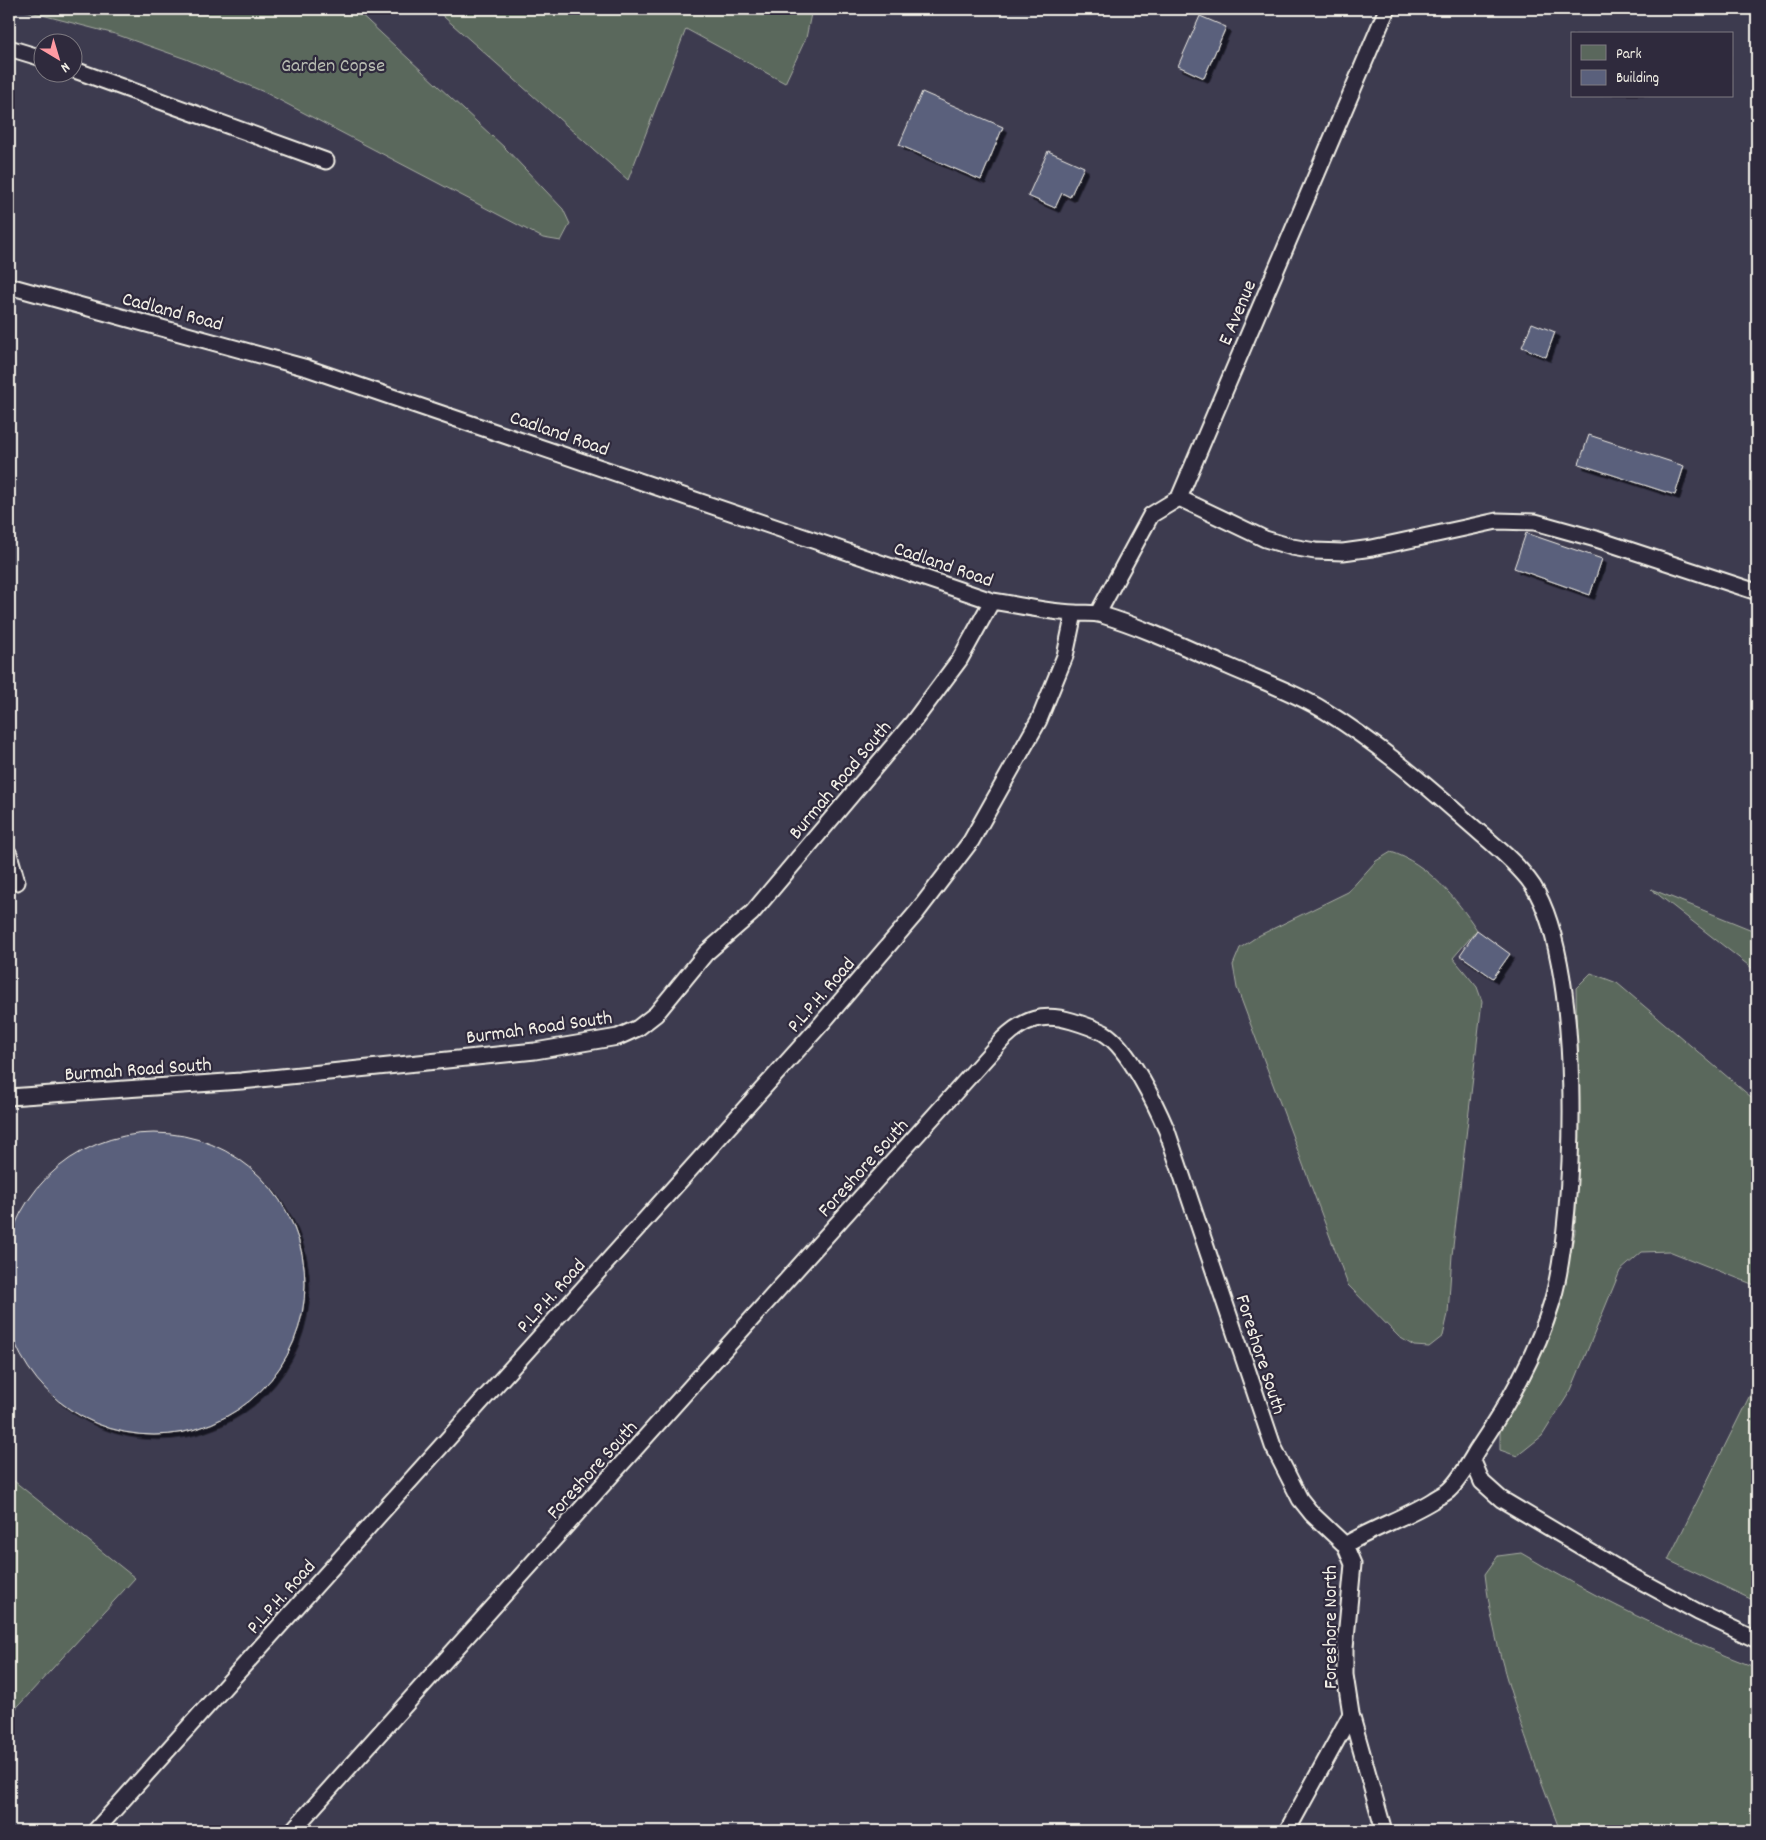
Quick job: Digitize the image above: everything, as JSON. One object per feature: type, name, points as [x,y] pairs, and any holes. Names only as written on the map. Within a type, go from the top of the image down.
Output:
[{"type":"lane","name":"E Avenue","points":[[1179,498],[1387,9]]},
{"type":"lane","points":[[9,48],[32,55]]},
{"type":"lane","points":[[82,73],[326,161]]},
{"type":"lane","name":"Cadland Road","points":[[9,286],[307,368],[992,601],[1074,613],[1098,613]]},
{"type":"lane","points":[[1098,613],[1151,515],[1179,498],[1265,539],[1292,548],[1315,551],[1343,552],[1372,548],[1497,522],[1535,522],[1596,539],[1757,592]]},
{"type":"lane","name":"Burmah Road South","points":[[9,1097],[241,1080],[535,1051],[618,1037],[638,1028],[656,1014],[706,953],[752,913],[913,722],[960,659],[992,601]]},
{"type":"lane","name":"P.L.P.H. Road","points":[[95,1831],[822,1023],[917,912],[971,841],[1014,769],[1039,720],[1065,656],[1074,613]]},
{"type":"lane","name":"Foreshore North","points":[[1098,613],[1197,652],[1300,697],[1324,710],[1424,784],[1528,879],[1540,898],[1548,918],[1561,969],[1570,1049],[1571,1136],[1561,1262],[1553,1299],[1542,1332],[1512,1396],[1472,1459],[1449,1490],[1406,1517],[1359,1537],[1345,1546],[1353,1564],[1345,1648],[1345,1675],[1351,1714],[1384,1831]]},
{"type":"lane","points":[[9,854],[17,882]]},
{"type":"lane","name":"Foreshore South","points":[[292,1831],[1003,1039],[1019,1024],[1044,1017],[1063,1018],[1105,1034],[1121,1050],[1151,1094],[1167,1132],[1273,1446],[1300,1499],[1312,1514],[1345,1546]]},
{"type":"lane","points":[[1472,1459],[1482,1482],[1501,1499],[1624,1572],[1698,1612],[1757,1640]]},
{"type":"lane","points":[[1287,1831],[1351,1714]]},
{"type":"shaded area","points":[[9,9],[1757,9],[1757,1831],[9,1831]]},
{"type":"green space","name":"Garden Copse","points":[[19,9],[355,9],[505,148],[563,209],[570,224],[561,241],[543,238],[264,92],[186,59],[115,34]]},
{"type":"green space","points":[[435,9],[812,9],[806,38],[785,83],[686,29],[628,180]]},
{"type":"green space","points":[[1391,852],[1417,864],[1429,873],[1460,906],[1477,930],[1453,958],[1477,987],[1482,1001],[1452,1255],[1448,1314],[1443,1336],[1429,1347],[1414,1346],[1399,1337],[1348,1285],[1237,988],[1233,965],[1240,948],[1258,936],[1348,892],[1376,861]]},
{"type":"green space","points":[[1651,889],[1757,932],[1757,972]]},
{"type":"green space","points":[[1591,973],[1617,983],[1757,1102],[1757,1286],[1669,1251],[1642,1252],[1620,1271],[1571,1390],[1542,1436],[1517,1456],[1500,1450],[1500,1430],[1530,1379],[1561,1298],[1575,1232],[1578,1144],[1576,988]]},
{"type":"green space","points":[[1757,1381],[1757,1602],[1668,1560]]},
{"type":"green space","points":[[9,1477],[135,1578],[9,1716]]},
{"type":"green space","points":[[1521,1553],[1578,1586],[1636,1616],[1757,1668],[1757,1831],[1560,1831],[1525,1737],[1505,1673],[1490,1607],[1485,1574],[1498,1556]]},
{"type":"building","points":[[1200,16],[1226,27],[1204,78],[1178,66]]},
{"type":"building","points":[[922,92],[1003,127],[981,180],[899,145]]},
{"type":"building","points":[[1048,151],[1084,167],[1070,197],[1062,193],[1055,208],[1028,196]]},
{"type":"building","points":[[1532,323],[1555,332],[1546,357],[1522,347]]},
{"type":"building","points":[[1589,435],[1684,466],[1675,495],[1579,464]]},
{"type":"building","points":[[1526,533],[1602,559],[1590,595],[1514,568]]},
{"type":"building","points":[[1477,930],[1510,954],[1493,978],[1460,955]]},
{"type":"building","points":[[154,1133],[183,1136],[212,1145],[238,1159],[261,1177],[279,1200],[293,1226],[302,1255],[305,1284],[302,1313],[293,1342],[279,1368],[261,1391],[238,1409],[212,1423],[183,1432],[154,1435],[125,1432],[96,1423],[70,1409],[47,1391],[29,1368],[15,1342],[6,1313],[3,1284],[6,1255],[15,1226],[29,1200],[47,1177],[70,1159],[96,1145],[125,1136]]}]
